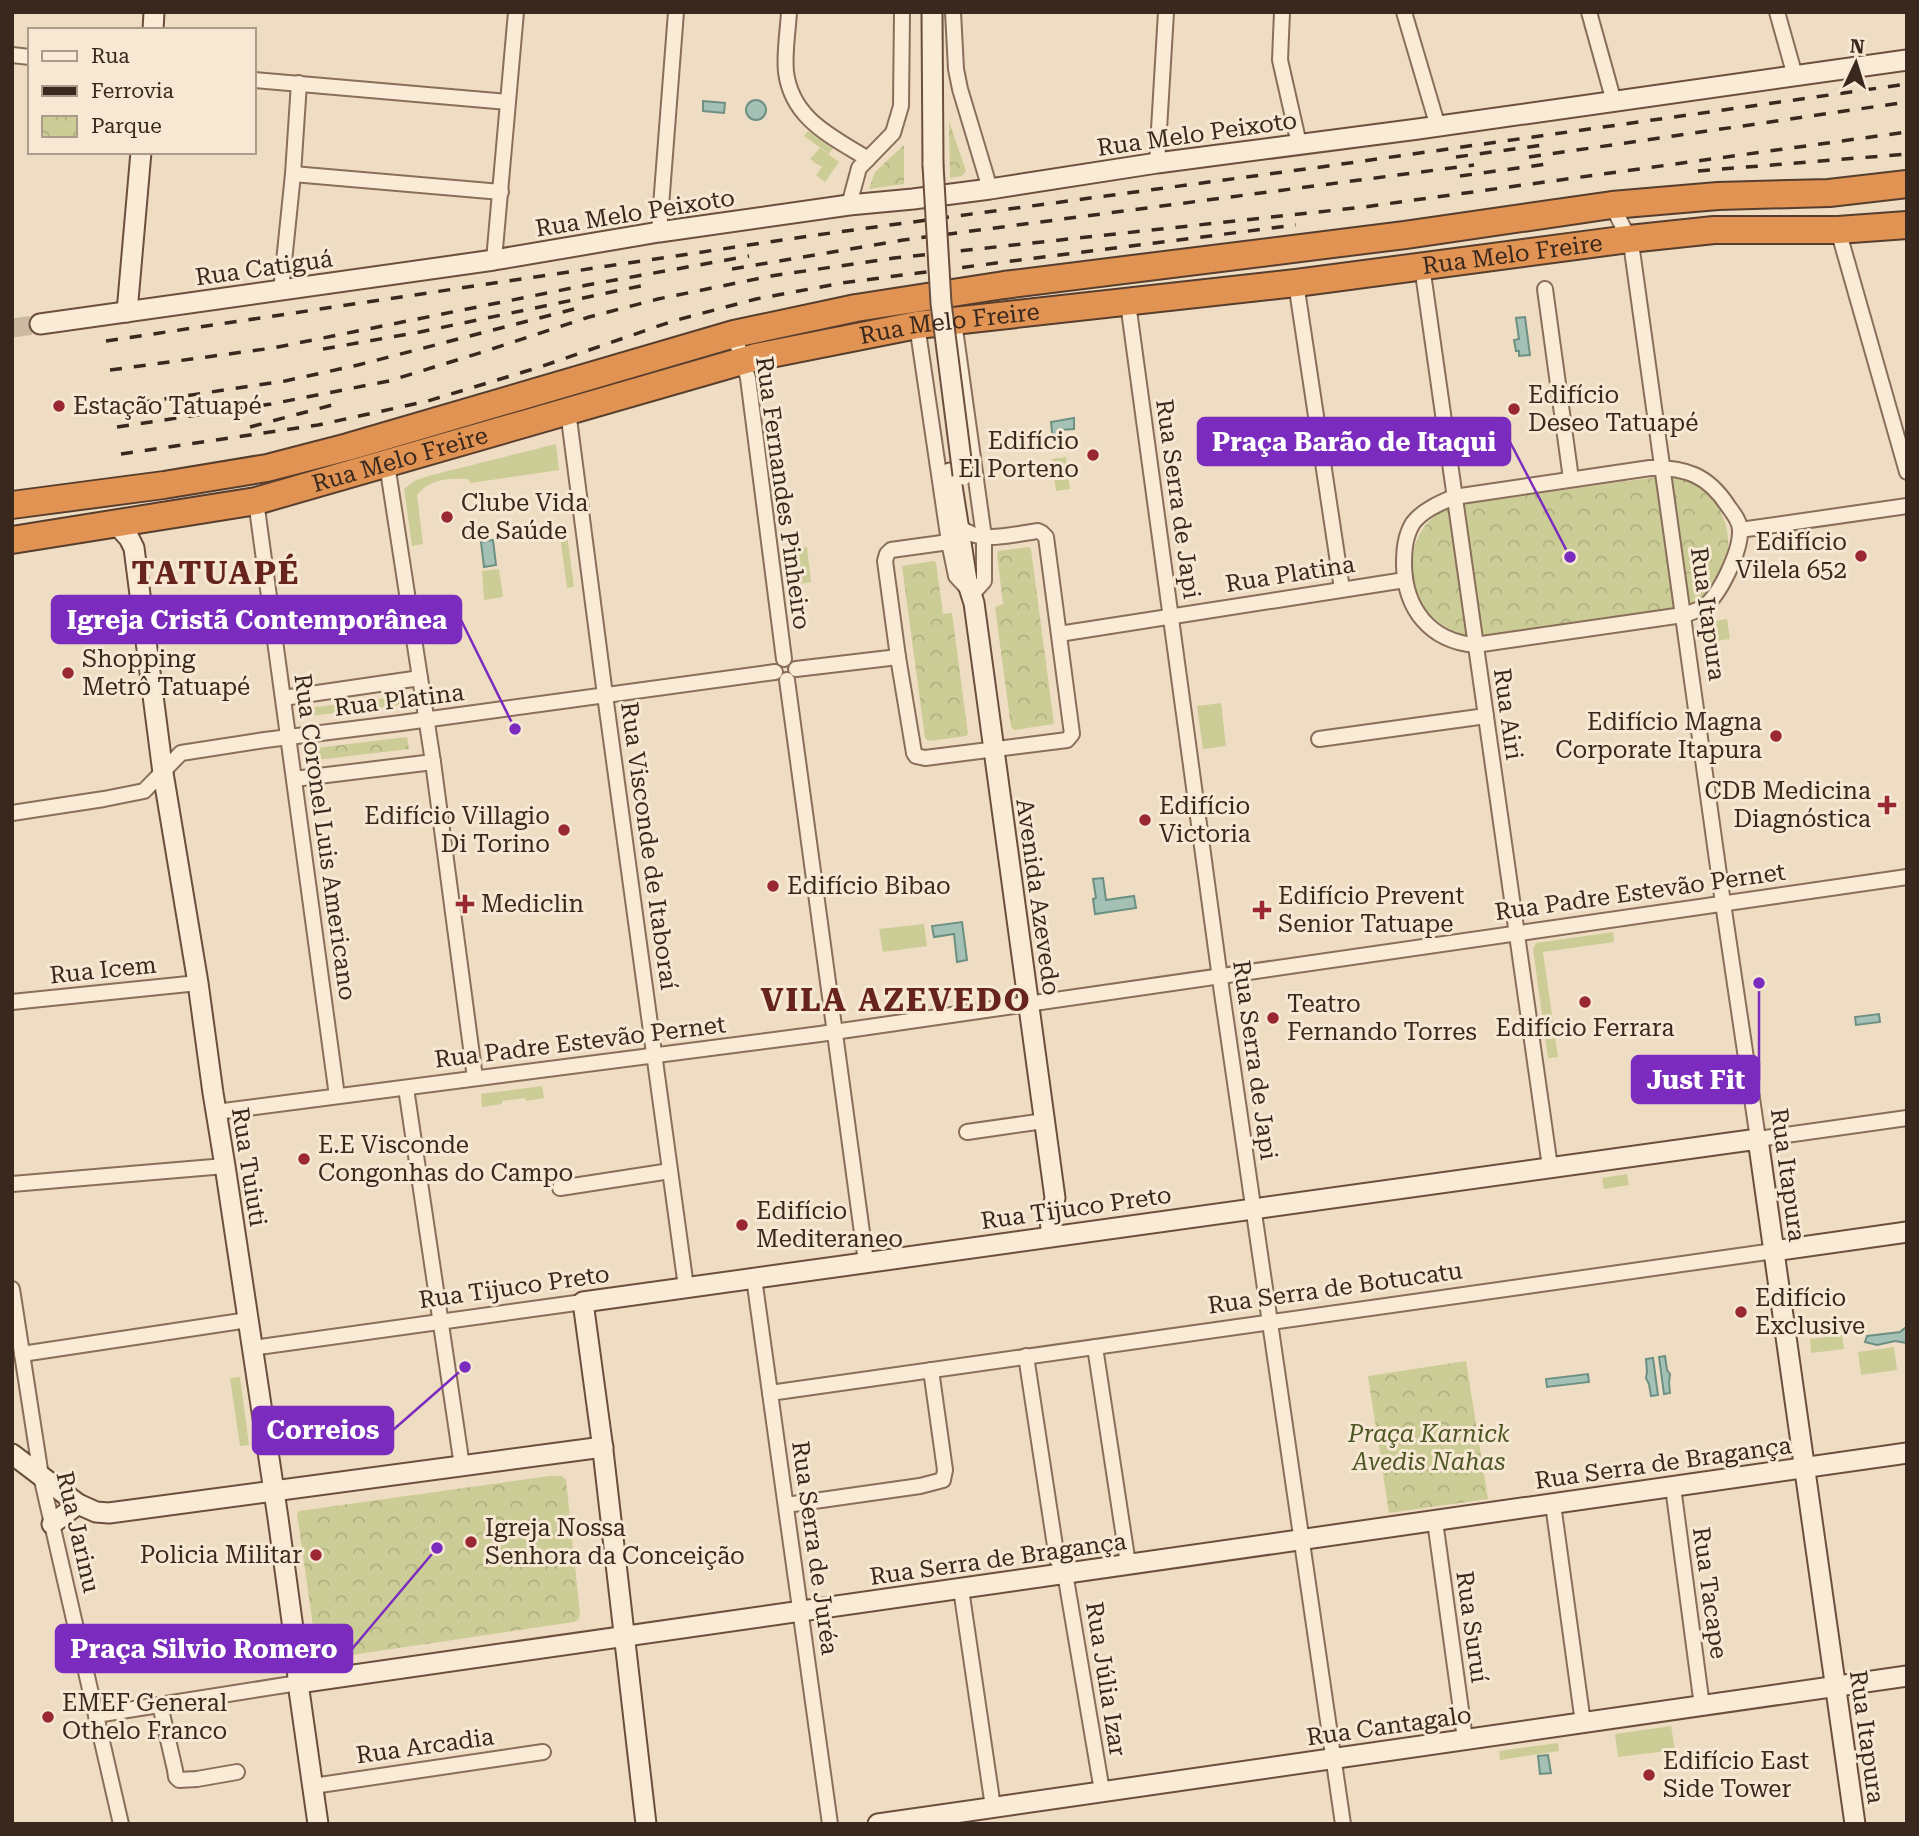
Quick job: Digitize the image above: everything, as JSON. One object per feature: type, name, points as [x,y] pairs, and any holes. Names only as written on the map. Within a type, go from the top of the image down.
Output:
[{"type":"highway","name":"Rua Melo Freire","points":[[12,505],[267,468],[348,447],[734,334],[856,308],[1004,285],[1405,235],[1612,205],[1718,196],[1829,192],[1907,184]]},
{"type":"highway","name":"Rua Melo Freire","points":[[12,540],[256,501],[744,360],[917,325],[1296,283],[1714,230],[1838,230],[1907,225]]},
{"type":"highway","points":[[1128,303],[1130,286],[1138,277],[1383,245],[1405,235]]},
{"type":"street","points":[[494,260],[516,12]]},
{"type":"street","points":[[659,232],[676,12]]},
{"type":"street","points":[[789,12],[786,71],[796,104],[804,115],[868,159]]},
{"type":"street","points":[[849,205],[859,168],[893,133],[898,120],[901,106],[902,12]]},
{"type":"street","points":[[921,12],[928,165]]},
{"type":"street","points":[[928,165],[932,12]]},
{"type":"street","points":[[953,12],[956,69],[960,89],[990,189]]},
{"type":"street","points":[[1157,163],[1166,12]]},
{"type":"street","points":[[1282,12],[1280,60],[1299,145]]},
{"type":"street","points":[[1404,12],[1438,127]]},
{"type":"street","points":[[1589,12],[1614,102]]},
{"type":"street","points":[[1777,12],[1795,76]]},
{"type":"street","name":"Rua Melo Peixoto","points":[[494,260],[659,232],[849,205],[990,189],[1157,163],[1438,127],[1907,60]]},
{"type":"street","points":[[256,80],[508,102]]},
{"type":"street","points":[[281,290],[299,83]]},
{"type":"street","points":[[127,312],[141,154]]},
{"type":"street","name":"Avenida Azevedo","points":[[928,165],[957,474],[1055,1198],[1050,1220],[1060,1235]]},
{"type":"street","points":[[293,174],[501,192]]},
{"type":"street","name":"Rua Itapura","points":[[1612,205],[1629,239],[1634,261],[1855,1824]]},
{"type":"street","points":[[1838,230],[1907,472]]},
{"type":"street","name":"Rua Catiguá","points":[[40,324],[494,260]]},
{"type":"street","name":"Rua Airi","points":[[1422,266],[1550,1167]]},
{"type":"street","points":[[1296,283],[1342,589]]},
{"type":"street","points":[[1545,289],[1571,479]]},
{"type":"street","name":"Rua Serra de Japi","points":[[1128,303],[1220,976],[1343,1824]]},
{"type":"street","name":"Avenida Azevedo","points":[[954,321],[966,535]]},
{"type":"street","name":"Avenida Azevedo","points":[[917,325],[966,535],[984,581],[973,595]]},
{"type":"street","name":"Rua Fernandes Pinheiro","points":[[734,334],[748,379],[784,659],[794,663],[786,674]]},
{"type":"street","name":"Rua Visconde de Itaboraí","points":[[568,411],[686,1287]]},
{"type":"street","points":[[387,464],[433,762],[475,1078]]},
{"type":"street","points":[[1663,468],[1692,472],[1709,483],[1737,519],[1740,530],[1725,579],[1712,599],[1697,611],[1475,645],[1455,641],[1429,627],[1410,603],[1405,580],[1404,549],[1407,536],[1415,521],[1436,505],[1454,498],[1571,479],[1663,468]]},
{"type":"street","name":"Rua Coronel Luis Americano","points":[[256,501],[337,1096]]},
{"type":"street","points":[[1740,530],[1907,506]]},
{"type":"street","name":"Rua Tuiuti","points":[[116,524],[134,548],[163,773],[198,983],[274,1492],[318,1824]]},
{"type":"street","points":[[1038,531],[1046,537],[1072,734],[1067,740],[925,758],[914,753],[885,561],[891,550],[966,535],[1038,531]]},
{"type":"street","name":"Rua Platina","points":[[1059,634],[1405,580]]},
{"type":"street","name":"Rua Platina","points":[[12,813],[144,791],[181,753],[898,657]]},
{"type":"street","points":[[786,674],[866,1262]]},
{"type":"street","points":[[283,698],[420,678]]},
{"type":"street","points":[[1318,739],[1486,716]]},
{"type":"street","points":[[294,779],[433,762]]},
{"type":"street","name":"Rua Padre Estevão Pernet","points":[[216,1112],[834,1031],[1907,877]]},
{"type":"street","name":"Rua Icem","points":[[12,1002],[198,983]]},
{"type":"street","points":[[406,1087],[462,1466]]},
{"type":"street","name":"Rua Tijuco Preto","points":[[252,1348],[1907,1118]]},
{"type":"street","points":[[967,1132],[1044,1121]]},
{"type":"street","points":[[12,1184],[225,1166]]},
{"type":"street","points":[[559,1188],[670,1171]]},
{"type":"street","name":"Rua Serra de Botucatu","points":[[770,1393],[1907,1232]]},
{"type":"street","name":"Rua Serra de Juréa","points":[[754,1278],[830,1824]]},
{"type":"street","name":"Rua Jarinu","points":[[12,1289],[41,1476],[121,1824]]},
{"type":"street","points":[[583,1302],[603,1447],[646,1824]]},
{"type":"street","points":[[22,1354],[248,1320]]},
{"type":"street","points":[[1096,1347],[1128,1564]]},
{"type":"street","name":"Rua Júlia Izar","points":[[1026,1356],[1057,1559],[1065,1573],[1101,1791]]},
{"type":"street","points":[[786,1505],[920,1486],[943,1480],[945,1470],[931,1370]]},
{"type":"street","points":[[12,1454],[78,1504],[96,1512],[109,1513],[603,1447]]},
{"type":"street","name":"Rua Serra de Bragança","points":[[96,1715],[298,1683],[1907,1453]]},
{"type":"street","name":"Rua Tacape","points":[[1673,1487],[1702,1706]]},
{"type":"street","points":[[52,1524],[78,1504]]},
{"type":"street","points":[[1553,1504],[1583,1723]]},
{"type":"street","name":"Rua Suruí","points":[[1435,1521],[1465,1740]]},
{"type":"street","points":[[961,1588],[993,1807]]},
{"type":"street","name":"Rua Cantagalo","points":[[878,1824],[1907,1676]]},
{"type":"street","points":[[160,1705],[176,1777],[179,1780],[237,1772]]},
{"type":"street","name":"Rua Arcadia","points":[[313,1786],[543,1752]]},
{"type":"green space","points":[[949,121],[966,171],[962,176],[950,178]]},
{"type":"green space","points":[[808,131],[833,148],[829,154],[804,136]]},
{"type":"green space","points":[[904,145],[904,184],[869,189],[875,172]]},
{"type":"green space","points":[[820,148],[839,162],[825,182],[816,175],[822,167],[810,159]]},
{"type":"green space","points":[[556,444],[559,470],[471,483],[468,479],[447,479],[427,486],[417,495],[423,544],[412,546],[404,489],[416,480]]},
{"type":"green space","points":[[1066,457],[1070,489],[1056,491],[1052,459]]},
{"type":"green space","points":[[1671,475],[1686,479],[1711,497],[1720,510],[1728,538],[1727,554],[1720,575],[1709,590],[1690,605]]},
{"type":"green space","points":[[1656,477],[1675,610],[1483,637],[1464,504]]},
{"type":"green space","points":[[1449,505],[1467,636],[1444,626],[1428,612],[1420,601],[1412,577],[1413,551],[1417,539],[1424,527]]},
{"type":"green space","points":[[566,527],[574,587],[567,588],[559,528]]},
{"type":"green space","points":[[807,547],[811,582],[790,585],[785,550]]},
{"type":"green space","points":[[1029,547],[1054,724],[1014,730],[1011,727],[995,607],[1003,604],[997,554],[998,551]]},
{"type":"green space","points":[[936,562],[943,614],[952,613],[968,734],[930,741],[925,738],[902,566]]},
{"type":"green space","points":[[499,569],[503,597],[484,600],[482,571]]},
{"type":"green space","points":[[1727,619],[1730,639],[1702,643],[1702,623]]},
{"type":"green space","points":[[403,696],[404,705],[301,717],[300,709]]},
{"type":"green space","points":[[1221,703],[1226,746],[1203,749],[1197,706]]},
{"type":"green space","points":[[407,737],[409,749],[308,761],[307,749]]},
{"type":"green space","points":[[924,924],[927,946],[883,952],[879,929]]},
{"type":"green space","points":[[1613,932],[1614,942],[1543,952],[1558,1057],[1548,1058],[1533,949],[1536,943]]},
{"type":"green space","points":[[542,1086],[544,1098],[502,1101],[502,1104],[482,1107],[481,1094]]},
{"type":"green space","points":[[1627,1174],[1629,1185],[1604,1189],[1602,1178]]},
{"type":"green space","points":[[1842,1335],[1844,1349],[1811,1353],[1810,1339]]},
{"type":"green space","points":[[1894,1347],[1897,1370],[1861,1375],[1858,1352]]},
{"type":"green space","name":"Praça Karnick Avedis Nahas","points":[[1466,1361],[1488,1499],[1389,1513],[1368,1376]]},
{"type":"green space","points":[[240,1377],[249,1445],[240,1446],[230,1378]]},
{"type":"green space","points":[[562,1476],[566,1480],[580,1614],[578,1620],[325,1659],[317,1654],[297,1514],[299,1511]]},
{"type":"green space","points":[[1671,1726],[1675,1750],[1618,1757],[1615,1734]]},
{"type":"green space","points":[[1558,1743],[1559,1751],[1500,1760],[1499,1751]]},
{"type":"shaded area","points":[[756,100],[763,103],[766,110],[763,117],[756,120],[749,117],[746,110],[749,103]]},
{"type":"shaded area","points":[[703,101],[725,103],[724,113],[703,111]]},
{"type":"shaded area","points":[[1525,317],[1530,355],[1519,356],[1514,340],[1519,339],[1516,318]]},
{"type":"shaded area","points":[[1074,418],[1074,429],[1060,430],[1058,432],[1061,439],[1057,442],[1053,440],[1051,422]]},
{"type":"shaded area","points":[[493,540],[496,565],[484,567],[481,542]]},
{"type":"shaded area","points":[[1103,878],[1106,900],[1134,896],[1136,908],[1095,914],[1093,879]]},
{"type":"shaded area","points":[[962,922],[967,960],[957,962],[954,934],[934,937],[932,926]]},
{"type":"shaded area","points":[[1879,1014],[1880,1022],[1856,1025],[1855,1017]]},
{"type":"shaded area","points":[[1905,1328],[1907,1343],[1895,1341],[1877,1345],[1865,1342],[1867,1336],[1900,1332]]},
{"type":"shaded area","points":[[1665,1356],[1670,1374],[1670,1393],[1664,1394],[1659,1357]]},
{"type":"shaded area","points":[[1653,1358],[1658,1395],[1651,1396],[1646,1378],[1646,1359]]},
{"type":"shaded area","points":[[1588,1374],[1589,1382],[1547,1387],[1546,1379]]},
{"type":"shaded area","points":[[1548,1755],[1551,1773],[1540,1774],[1538,1756]]},
{"type":"tunnel","points":[[12,328],[40,324]]},
{"type":"railway","points":[[106,341],[816,235],[1907,84]]},
{"type":"railway","points":[[1529,157],[1907,102]]},
{"type":"railway","points":[[117,427],[271,404],[389,381],[589,317],[658,299],[771,276],[894,258],[1364,207],[1907,132]]},
{"type":"railway","points":[[1456,157],[1543,145]]},
{"type":"railway","points":[[1698,171],[1907,154]]},
{"type":"railway","points":[[1460,176],[1547,164]]},
{"type":"railway","points":[[732,269],[903,240],[1474,165]]},
{"type":"railway","points":[[121,454],[318,425],[428,401],[540,367],[673,321],[756,299],[842,283],[1296,225]]},
{"type":"railway","points":[[110,370],[273,348],[587,285],[749,256]]},
{"type":"railway","points":[[323,349],[420,332],[650,284]]},
{"type":"railway","points":[[117,406],[285,381],[358,365],[574,309]]},
{"type":"railway","points":[[250,427],[332,405]]},
{"type":"place","name":"Estação Tatuapé","points":[[59,406]]},
{"type":"place","name":"Edifício Deseo Tatuapé","points":[[1514,409]]},
{"type":"place","name":"Edifício El Porteno","points":[[1093,455]]},
{"type":"place","name":"Clube Vida de Saúde","points":[[447,517]]},
{"type":"place","name":"Edifício Vilela 652","points":[[1861,556]]},
{"type":"place","name":"Praça Barão de Itaqui","points":[[1570,557]]},
{"type":"place","name":"Shopping Metrô Tatuapé","points":[[68,673]]},
{"type":"place","name":"Igreja Cristã Contemporânea","points":[[515,729]]},
{"type":"place","name":"Edifício Magna Corporate Itapura","points":[[1776,736]]},
{"type":"place","name":"CDB Medicina Diagnóstica","points":[[1887,805]]},
{"type":"place","name":"Edifício Victoria","points":[[1145,820]]},
{"type":"place","name":"Edifício Villagio Di Torino","points":[[564,830]]},
{"type":"place","name":"Edifício Bibao","points":[[773,886]]},
{"type":"place","name":"Mediclin","points":[[465,904]]},
{"type":"place","name":"Edifício Prevent Senior Tatuape","points":[[1262,910]]},
{"type":"place","name":"Just Fit","points":[[1759,983]]},
{"type":"place","name":"Edifício Ferrara","points":[[1585,1002]]},
{"type":"place","name":"Teatro Fernando Torres","points":[[1273,1018]]},
{"type":"place","name":"E.E Visconde Congonhas do Campo","points":[[304,1159]]},
{"type":"place","name":"Edifício Mediteraneo","points":[[742,1225]]},
{"type":"place","name":"Edifício Exclusive","points":[[1741,1312]]},
{"type":"place","name":"Correios","points":[[465,1367]]},
{"type":"place","name":"Igreja Nossa Senhora da Conceição","points":[[471,1542]]},
{"type":"place","name":"Praça Silvio Romero","points":[[437,1548]]},
{"type":"place","name":"Policia Militar","points":[[316,1555]]},
{"type":"place","name":"EMEF General Othelo Franco","points":[[48,1717]]},
{"type":"place","name":"Edifício East Side Tower","points":[[1649,1775]]},
{"type":"district","name":"TATUAPÉ","points":[[216,573]]},
{"type":"district","name":"VILA AZEVEDO","points":[[896,1000]]}]
